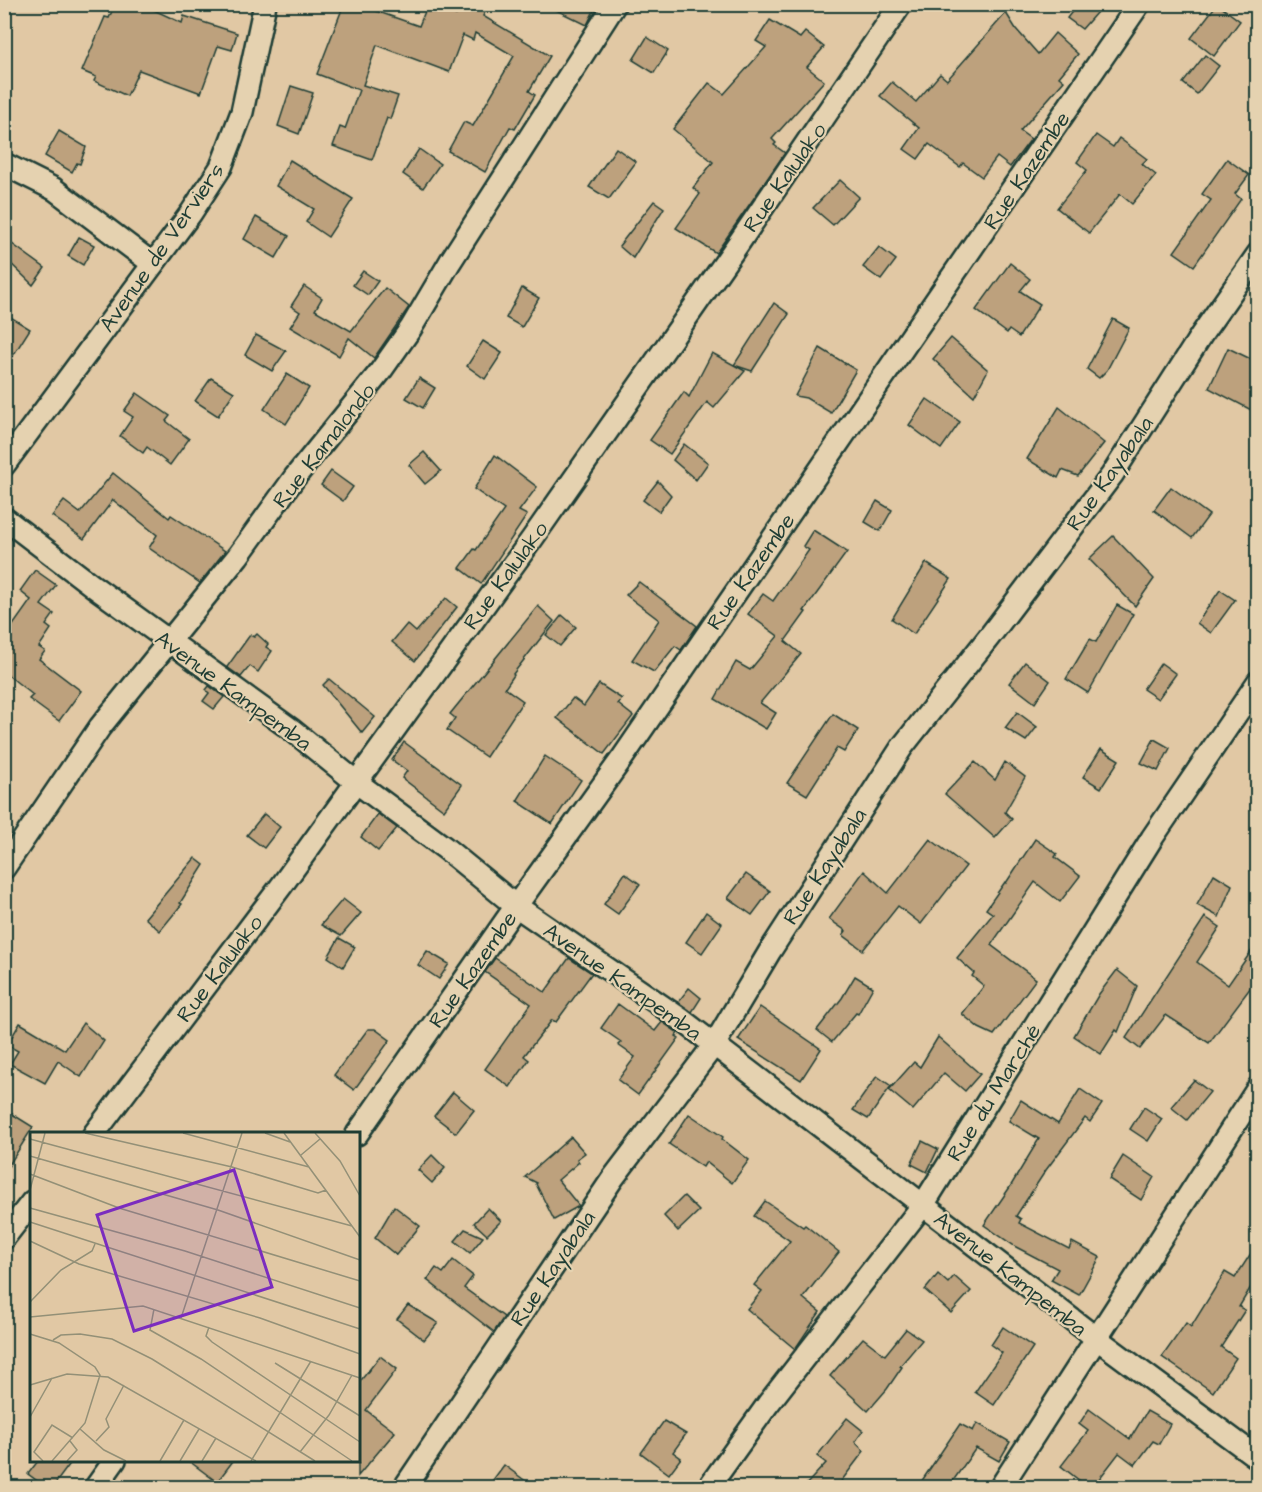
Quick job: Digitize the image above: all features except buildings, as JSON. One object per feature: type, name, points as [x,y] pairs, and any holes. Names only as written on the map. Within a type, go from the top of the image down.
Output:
[{"type":"street","name":"Avenue de Verviers","points":[[4,465],[191,213],[221,167],[243,112],[266,4]]},
{"type":"street","name":"Rue Kamalondo","points":[[4,868],[100,727],[238,556],[295,477],[411,328],[450,262],[615,4]]},
{"type":"street","name":"Rue Kalulako","points":[[96,1132],[282,885],[532,539],[752,224],[901,4]]},
{"type":"street","name":"Rue Kazembe","points":[[358,1132],[623,757],[1139,4]]},
{"type":"street","points":[[4,164],[54,189],[153,264]]},
{"type":"street","name":"Rue Kayabala","points":[[404,1488],[613,1178],[714,1045],[770,951],[902,747],[1112,475],[1202,334],[1257,254]]},
{"type":"street","name":"Avenue Kampemba","points":[[4,518],[292,730],[516,906],[682,1020],[1096,1338],[1257,1458]]},
{"type":"street","name":"Rue du Marché","points":[[708,1488],[768,1404],[923,1204],[1146,848],[1257,682]]},
{"type":"street","points":[[1000,1488],[1257,1088]]},
{"type":"street","points":[[4,1238],[30,1206]]},
{"type":"street","points":[[94,1488],[115,1462]]}]
